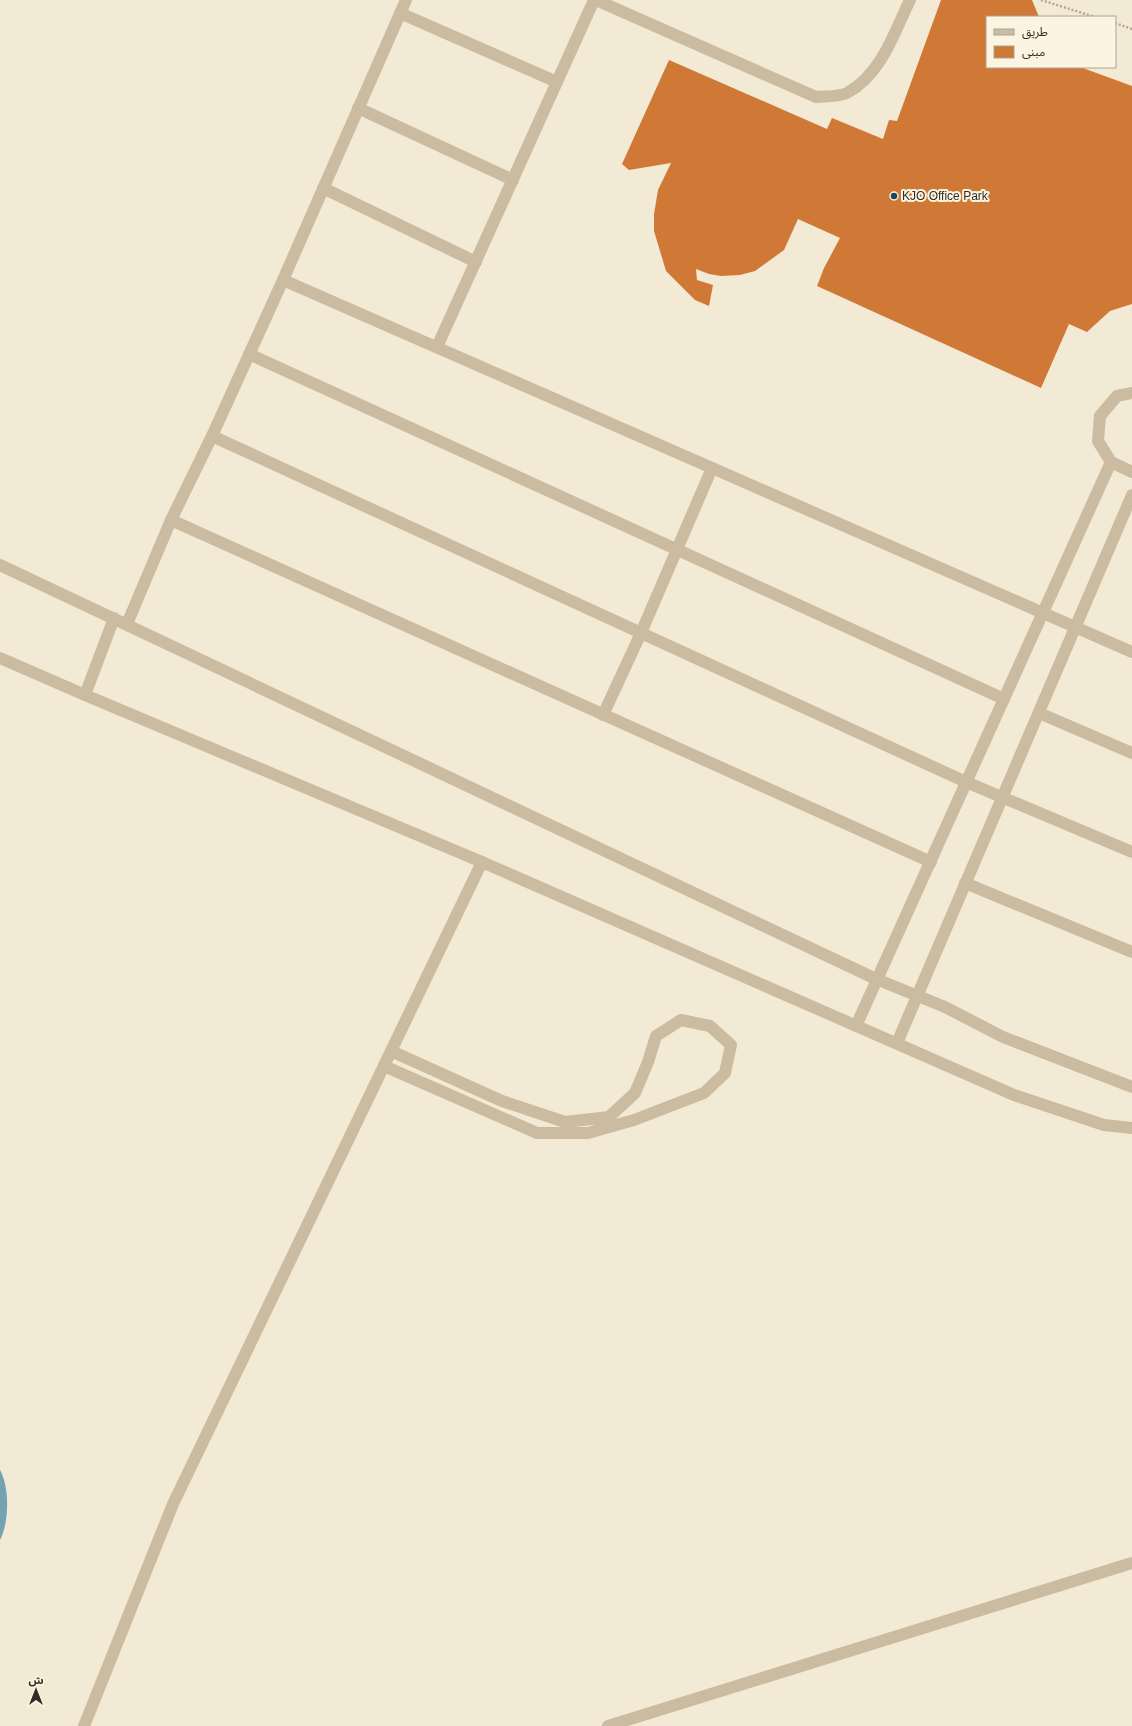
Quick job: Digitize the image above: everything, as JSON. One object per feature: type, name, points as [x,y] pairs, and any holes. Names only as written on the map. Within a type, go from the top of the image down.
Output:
[{"type":"street","points":[[127,624],[171,520],[212,436],[283,280],[406,0]]},
{"type":"street","points":[[438,347],[595,0],[816,97],[846,94],[869,77],[886,51],[910,0]]},
{"type":"street","points":[[400,13],[557,82]]},
{"type":"street","points":[[358,108],[513,180]]},
{"type":"street","points":[[323,188],[476,262]]},
{"type":"street","points":[[283,280],[1132,652]]},
{"type":"street","points":[[249,354],[1004,700]]},
{"type":"street","points":[[1132,393],[1117,396],[1100,416],[1098,441],[1111,462],[1132,472]]},
{"type":"street","points":[[212,436],[966,782],[1132,852]]},
{"type":"street","points":[[856,1026],[1111,462]]},
{"type":"street","points":[[603,715],[641,633],[712,468]]},
{"type":"street","points":[[897,1043],[1132,495]]},
{"type":"street","points":[[171,520],[931,862]]},
{"type":"street","points":[[0,565],[876,979],[918,995],[1003,1037],[1132,1087]]},
{"type":"street","points":[[85,695],[114,618]]},
{"type":"street","points":[[0,658],[482,862],[1014,1095],[1104,1125],[1132,1128]]},
{"type":"street","points":[[1039,713],[1132,753]]},
{"type":"street","points":[[84,1726],[173,1504],[482,862]]},
{"type":"street","points":[[965,883],[1132,952]]},
{"type":"street","points":[[384,1066],[537,1133],[588,1133],[646,1116],[704,1093],[725,1073],[731,1045],[710,1026],[681,1020],[656,1036],[648,1062],[635,1093],[609,1117],[565,1122],[502,1101],[391,1051]]},
{"type":"street","points":[[608,1726],[1132,1563]]},
{"type":"path","points":[[1041,0],[1092,16]]},
{"type":"path","points":[[1116,23],[1132,29]]},
{"type":"water","points":[[0,1470],[7,1496],[7,1515],[0,1540]]},
{"type":"building","name":"KJO Office Park","points":[[941,0],[1032,0],[1039,16],[986,16],[986,68],[1083,68],[1132,86],[1132,304],[1110,311],[1087,332],[1069,324],[1041,388],[817,286],[824,268],[840,238],[798,219],[784,250],[755,271],[740,275],[721,276],[709,274],[696,269],[697,280],[713,285],[709,306],[695,300],[666,271],[654,231],[654,214],[658,190],[671,163],[629,170],[622,164],[669,60],[827,129],[832,118],[883,139],[889,120],[897,121]]},
{"type":"place","name":"KJO Office Park","points":[[894,196]]}]
